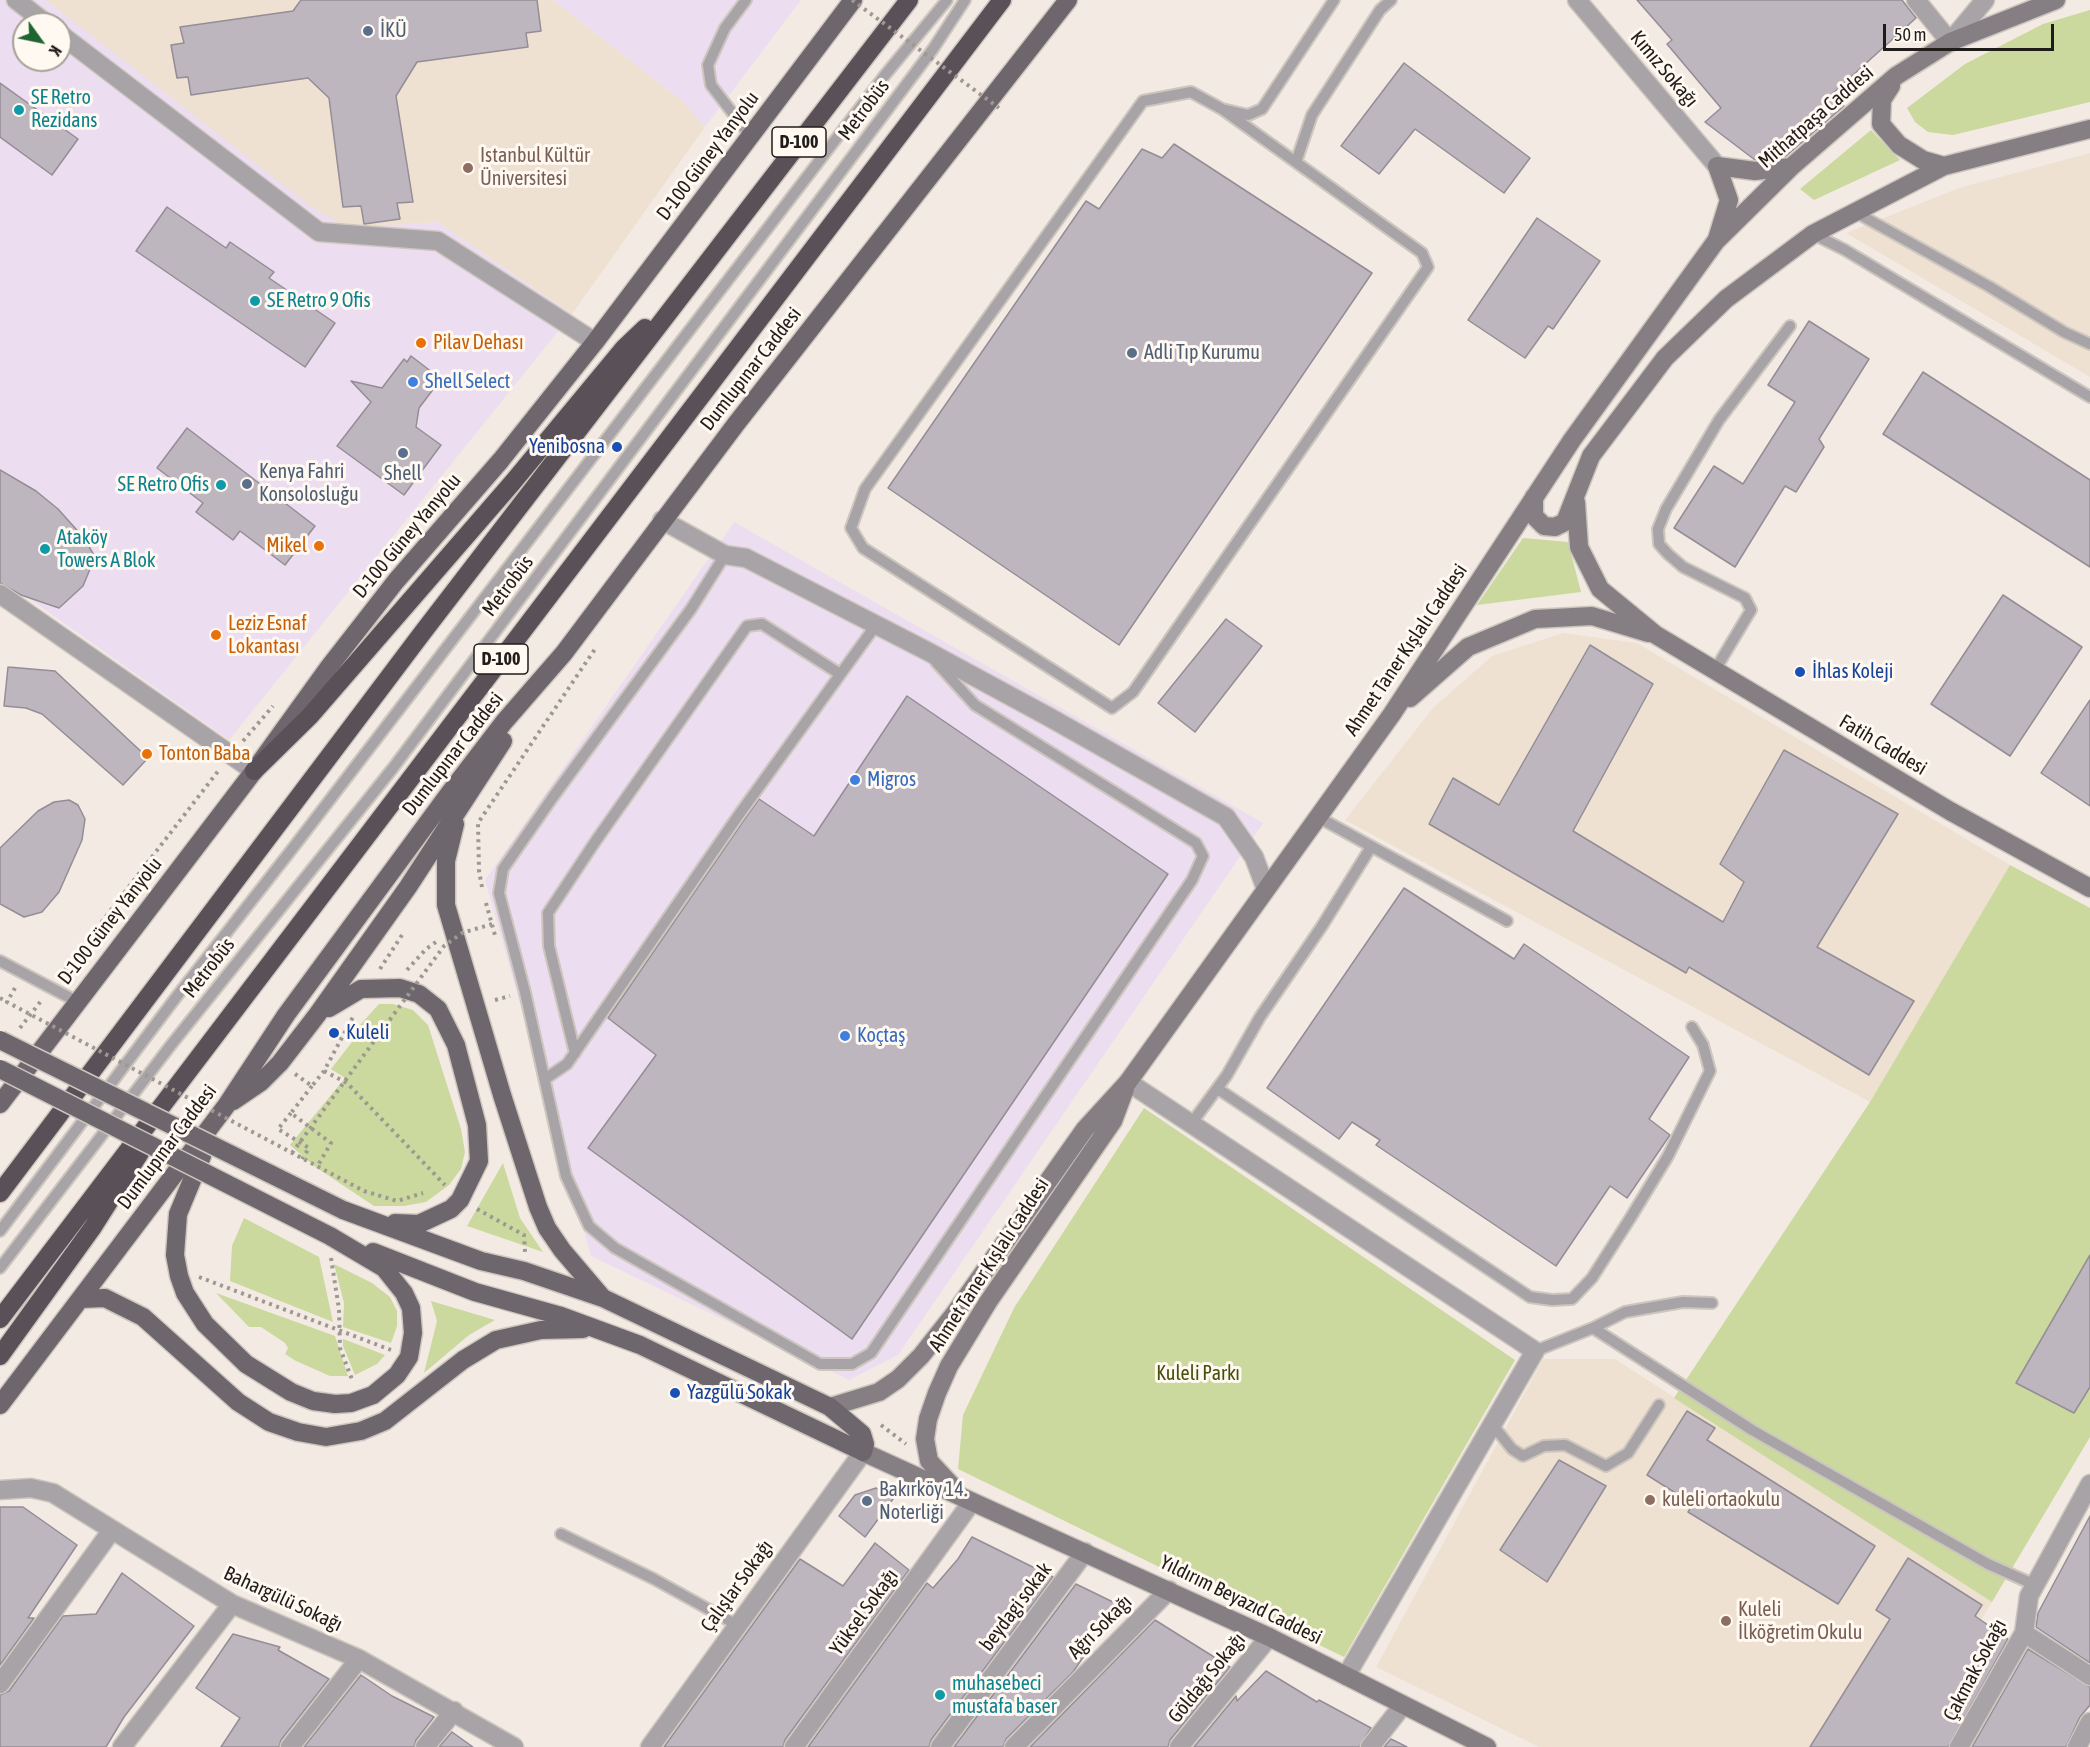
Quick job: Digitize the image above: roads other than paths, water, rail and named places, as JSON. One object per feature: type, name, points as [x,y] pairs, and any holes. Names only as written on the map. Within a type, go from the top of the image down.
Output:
[{"type":"highway","name":"D-100","points":[[0,1193],[689,285],[909,0]]},
{"type":"highway","name":"D-100","points":[[0,1319],[171,1098],[262,973],[1002,0]]},
{"type":"highway","points":[[254,771],[310,716],[513,482],[624,348],[689,285]]},
{"type":"highway","points":[[0,1356],[131,1170],[171,1098]]},
{"type":"main road","name":"D-100 Güney Yanyolu","points":[[0,1104],[76,1001],[254,771],[329,667],[390,590],[501,460],[595,342],[852,0]]},
{"type":"main road","name":"Dumlupınar Caddesi","points":[[0,1404],[226,1106],[348,929],[504,722],[564,653],[662,520],[1068,0]]},
{"type":"main road","name":"Mithatpaşa Caddesi","points":[[1716,241],[1791,167],[1896,76],[1950,42],[2056,0]]},
{"type":"main road","points":[[1896,76],[1882,100],[1881,124],[1899,145],[1923,160],[1944,166]]},
{"type":"main road","points":[[1534,497],[1534,516],[1544,526],[1555,526],[1565,522],[1591,456],[1665,358],[1726,299],[1813,234],[1944,166],[2090,129]]},
{"type":"main road","points":[[1716,241],[1729,200],[1717,166],[1755,171],[1791,167]]},
{"type":"main road","name":"Ahmet Taner Kışlalı Caddesi","points":[[830,1407],[879,1392],[898,1379],[921,1356],[955,1313],[1085,1129],[1128,1082],[1392,714],[1572,440],[1716,241]]},
{"type":"main road","points":[[1575,497],[1579,547],[1600,589],[1656,635]]},
{"type":"main road","points":[[1392,714],[1468,647],[1535,619],[1592,616],[1656,635]]},
{"type":"main road","name":"Fatih Caddesi","points":[[1656,635],[1950,811],[2090,888]]},
{"type":"main road","points":[[0,1069],[331,1244],[384,1268],[404,1293],[411,1308],[413,1333],[409,1357],[397,1375],[373,1395],[360,1401],[335,1404],[313,1401],[291,1392],[246,1364],[205,1324],[185,1293],[179,1276],[176,1255],[178,1214],[193,1175],[226,1106],[261,1082],[280,1063],[317,1015],[360,957],[564,653]]},
{"type":"main road","points":[[462,803],[451,838],[444,882],[452,932],[537,1207],[562,1250],[603,1298]]},
{"type":"main road","points":[[317,1015],[347,995],[368,989],[400,988],[419,994],[438,1009],[456,1045],[479,1145],[479,1161],[460,1200],[442,1215],[419,1224],[404,1226],[343,1210]]},
{"type":"main road","points":[[0,1040],[343,1210],[481,1261],[524,1271],[603,1298],[830,1407],[862,1434],[865,1444],[863,1452],[640,1345],[601,1329],[513,1301],[475,1292],[331,1244]]},
{"type":"main road","name":"Ahmet Taner Kışlalı Caddesi","points":[[971,1503],[942,1478],[928,1461],[925,1439],[928,1419],[949,1366],[988,1302],[1113,1120],[1128,1082]]},
{"type":"main road","points":[[81,1299],[105,1298],[143,1317],[238,1402],[269,1422],[298,1432],[326,1437],[361,1431],[385,1421],[463,1360],[496,1340],[541,1330],[601,1329]]},
{"type":"main road","name":"Yıldırım Beyazıd Caddesi","points":[[863,1452],[1269,1637],[1487,1747]]},
{"type":"street","points":[[16,0],[32,12]]},
{"type":"street","name":"Kımız Sokağı","points":[[1577,0],[1717,166]]},
{"type":"street","points":[[1916,0],[1950,42],[1985,0]]},
{"type":"street","points":[[72,43],[319,232],[438,241],[595,342]]},
{"type":"street","points":[[662,520],[725,555],[746,558],[927,651],[1226,817],[1254,857],[1266,889]]},
{"type":"street","points":[[0,594],[254,771]]},
{"type":"street","points":[[1128,1082],[1535,1351],[1346,1676]]},
{"type":"street","name":"Çalışlar Sokağı","points":[[650,1747],[863,1452]]},
{"type":"street","name":"Çakmak Sokağı","points":[[1959,1747],[2024,1634],[2029,1596],[2090,1484]]},
{"type":"street","name":"Bahargülü Sokağı","points":[[0,1490],[31,1488],[53,1493],[232,1604],[359,1659],[514,1747]]},
{"type":"street","name":"Yüksel Sokağı","points":[[794,1747],[971,1503]]},
{"type":"street","points":[[0,1684],[112,1530]]},
{"type":"street","name":"beydagi sokak","points":[[940,1747],[1085,1552]]},
{"type":"street","name":"Ağrı Sokağı","points":[[1014,1747],[1168,1590]]},
{"type":"street","points":[[122,1747],[232,1604]]},
{"type":"street","points":[[2024,1634],[2090,1676]]},
{"type":"street","name":"Göldağı Sokağı","points":[[1179,1747],[1269,1637]]},
{"type":"street","points":[[290,1747],[359,1659]]},
{"type":"street","points":[[1370,1747],[1403,1705]]},
{"type":"street","points":[[426,1747],[454,1711]]},
{"type":"street","points":[[2077,1747],[2090,1722]]},
{"type":"lane","points":[[746,0],[725,28],[708,65],[711,84],[751,136]]},
{"type":"lane","name":"Metrobüs","points":[[0,1231],[177,996],[878,84],[947,0]]},
{"type":"lane","name":"Metrobüs","points":[[0,1268],[171,1045],[393,768],[933,49],[965,0]]},
{"type":"lane","points":[[1222,109],[1248,115],[1262,109],[1334,0]]},
{"type":"lane","points":[[1296,162],[1312,115],[1380,10],[1391,0]]},
{"type":"lane","points":[[1191,92],[1222,109],[1422,254],[1428,267],[1133,692],[1112,708],[863,548],[851,528],[866,489],[1143,101],[1191,92]]},
{"type":"lane","points":[[1855,212],[1990,287],[2064,332],[2090,344]]},
{"type":"lane","points":[[1813,234],[1845,250],[2090,397]]},
{"type":"lane","points":[[1715,670],[1751,610],[1744,598],[1683,567],[1668,554],[1659,544],[1658,529],[1666,509],[1719,420],[1790,326]]},
{"type":"lane","points":[[725,555],[691,609],[503,869],[499,893],[525,992],[566,1176],[589,1226],[615,1248],[820,1364],[852,1364],[871,1353],[1192,880],[1203,856],[1196,843],[975,705],[927,651]]},
{"type":"lane","points":[[575,1053],[549,946],[548,913],[601,834],[747,626],[762,624],[840,674]]},
{"type":"lane","points":[[545,1079],[567,1064],[738,816],[876,625]]},
{"type":"lane","points":[[1318,817],[1507,921]]},
{"type":"lane","points":[[1191,1124],[1218,1089],[1260,1017],[1322,926],[1371,847]]},
{"type":"lane","points":[[0,961],[76,1001]]},
{"type":"lane","points":[[1218,1089],[1530,1298],[1572,1299],[1592,1278],[1637,1208],[1668,1156],[1710,1071],[1703,1045],[1692,1027]]},
{"type":"lane","points":[[1535,1351],[1593,1328],[1625,1312],[1683,1302],[1712,1303]]},
{"type":"lane","points":[[1593,1328],[1752,1430],[1989,1564],[2035,1585]]},
{"type":"lane","points":[[1492,1424],[1512,1449],[1523,1456],[1544,1446],[1565,1445],[1606,1466],[1628,1453],[1659,1405]]},
{"type":"lane","points":[[561,1534],[654,1579],[737,1625]]},
{"type":"place","name":"İKÜ","points":[[368,31]]},
{"type":"place","name":"SE Retro Rezidans","points":[[19,110]]},
{"type":"place","name":"Istanbul Kültür Üniversitesi","points":[[468,168]]},
{"type":"place","name":"SE Retro 9 Ofis","points":[[255,301]]},
{"type":"place","name":"Pilav Dehası","points":[[421,343]]},
{"type":"place","name":"Adli Tıp Kurumu","points":[[1132,353]]},
{"type":"place","name":"Shell Select","points":[[413,382]]},
{"type":"place","name":"Yenibosna","points":[[617,447]]},
{"type":"place","name":"Shell","points":[[403,453]]},
{"type":"place","name":"Kenya Fahri Konsolosluğu","points":[[247,484]]},
{"type":"place","name":"SE Retro Ofis","points":[[221,485]]},
{"type":"place","name":"Mikel","points":[[319,546]]},
{"type":"place","name":"Ataköy Towers A Blok","points":[[45,549]]},
{"type":"place","name":"Leziz Esnaf Lokantası","points":[[216,635]]},
{"type":"place","name":"İhlas Koleji","points":[[1800,672]]},
{"type":"place","name":"Tonton Baba","points":[[147,754]]},
{"type":"place","name":"Migros","points":[[855,780]]},
{"type":"place","name":"Kuleli","points":[[334,1033]]},
{"type":"place","name":"Koçtaş","points":[[845,1036]]},
{"type":"place","name":"Yazgülü Sokak","points":[[675,1393]]},
{"type":"place","name":"kuleli ortaokulu","points":[[1650,1500]]},
{"type":"place","name":"Bakırköy 14. Noterliği","points":[[867,1501]]},
{"type":"place","name":"Kuleli İlköğretim Okulu","points":[[1726,1621]]},
{"type":"place","name":"muhasebeci mustafa baser","points":[[940,1695]]},
{"type":"park label","name":"Kuleli Parkı","points":[[1198,1374]]}]
